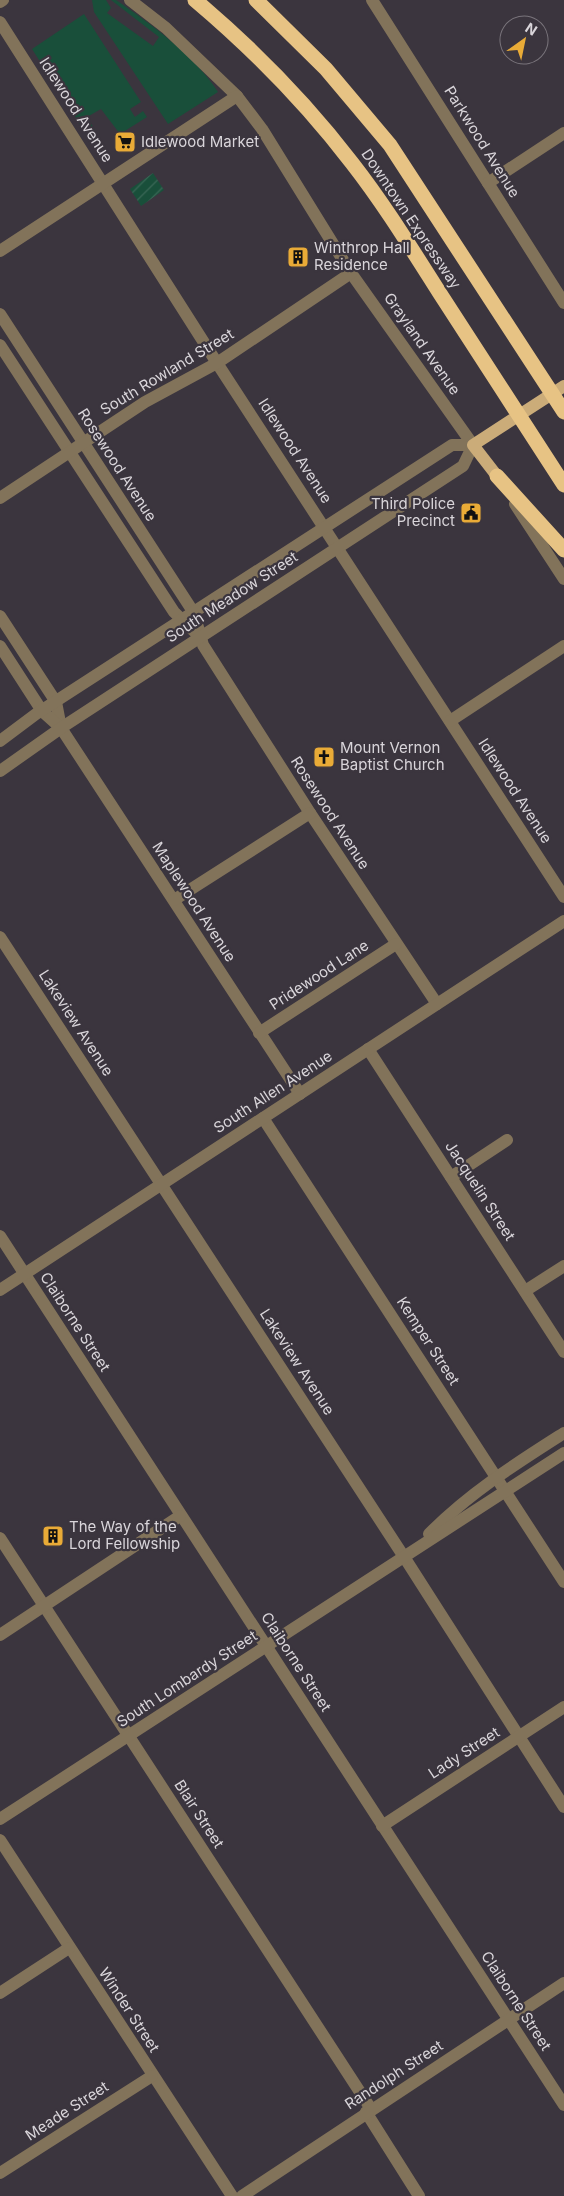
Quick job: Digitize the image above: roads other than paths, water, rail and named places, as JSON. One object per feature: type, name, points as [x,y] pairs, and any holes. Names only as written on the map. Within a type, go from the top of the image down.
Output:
[{"type":"highway","name":"Downtown Expressway","points":[[195,0],[228,27],[277,76],[318,121],[353,164],[398,229],[564,485]]},
{"type":"highway","name":"Downtown Expressway","points":[[256,0],[326,69],[390,145],[564,412]]},
{"type":"highway","points":[[497,476],[564,550]]},
{"type":"main road","name":"South Meadow Street","points":[[473,445],[564,386]]},
{"type":"main road","name":"Grayland Avenue","points":[[473,445],[497,476]]},
{"type":"street","name":"Grayland Avenue","points":[[130,0],[166,28],[237,96],[262,129],[351,273],[473,445]]},
{"type":"street","name":"Parkwood Avenue","points":[[378,2],[488,183],[564,302]]},
{"type":"street","name":"Idlewood Avenue","points":[[0,22],[217,363],[339,547],[564,897]]},
{"type":"street","points":[[0,251],[237,96]]},
{"type":"street","points":[[488,183],[564,133]]},
{"type":"street","name":"South Rowland Street","points":[[0,498],[145,402],[217,363],[351,273]]},
{"type":"street","name":"Rosewood Avenue","points":[[0,314],[194,613],[200,637],[310,814],[437,1004]]},
{"type":"street","name":"Rosewood Avenue","points":[[0,345],[68,453],[181,621],[200,637]]},
{"type":"street","name":"South Meadow Street","points":[[0,741],[42,711],[452,445],[473,445],[463,466],[61,728],[0,771]]},
{"type":"street","name":"Grayland Avenue","points":[[497,476],[564,579]]},
{"type":"street","name":"Maplewood Avenue","points":[[0,616],[56,702],[61,728]]},
{"type":"street","name":"Maplewood Avenue","points":[[0,646],[42,711],[61,728],[300,1094]]},
{"type":"street","points":[[450,720],[564,646]]},
{"type":"street","points":[[174,900],[310,814]]},
{"type":"street","name":"South Allen Avenue","points":[[0,1290],[564,921]]},
{"type":"street","name":"Lakeview Avenue","points":[[0,937],[564,1807]]},
{"type":"street","name":"Pridewood Lane","points":[[259,1033],[396,944]]},
{"type":"street","name":"Jacquelin Street","points":[[368,1049],[452,1176],[564,1352]]},
{"type":"street","name":"Kemper Street","points":[[263,1118],[564,1582]]},
{"type":"street","points":[[452,1176],[506,1140]]},
{"type":"street","name":"Claiborne Street","points":[[0,1236],[564,2105]]},
{"type":"street","points":[[525,1291],[564,1266]]},
{"type":"street","name":"South Lombardy Street","points":[[414,1548],[446,1516],[496,1477],[564,1432]]},
{"type":"street","name":"South Lombardy Street","points":[[0,1819],[267,1647],[414,1548],[564,1453]]},
{"type":"street","points":[[0,1636],[180,1516]]},
{"type":"street","name":"Blair Street","points":[[0,1538],[129,1736],[368,2111],[419,2196]]},
{"type":"street","name":"Lady Street","points":[[382,1826],[564,1707]]},
{"type":"street","name":"Winder Street","points":[[0,1840],[152,2076],[232,2196]]},
{"type":"street","points":[[0,1993],[69,1948]]},
{"type":"street","name":"Randolph Street","points":[[242,2196],[368,2111],[564,1984]]},
{"type":"street","name":"Meade Street","points":[[0,2173],[152,2076]]},
{"type":"place","name":"Idlewood Market","points":[[125,142]]},
{"type":"place","name":"Winthrop Hall Residence","points":[[298,257]]},
{"type":"place","name":"Third Police Precinct","points":[[471,513]]},
{"type":"place","name":"Mount Vernon Baptist Church","points":[[324,757]]},
{"type":"place","name":"The Way of the Lord Fellowship","points":[[53,1536]]}]
